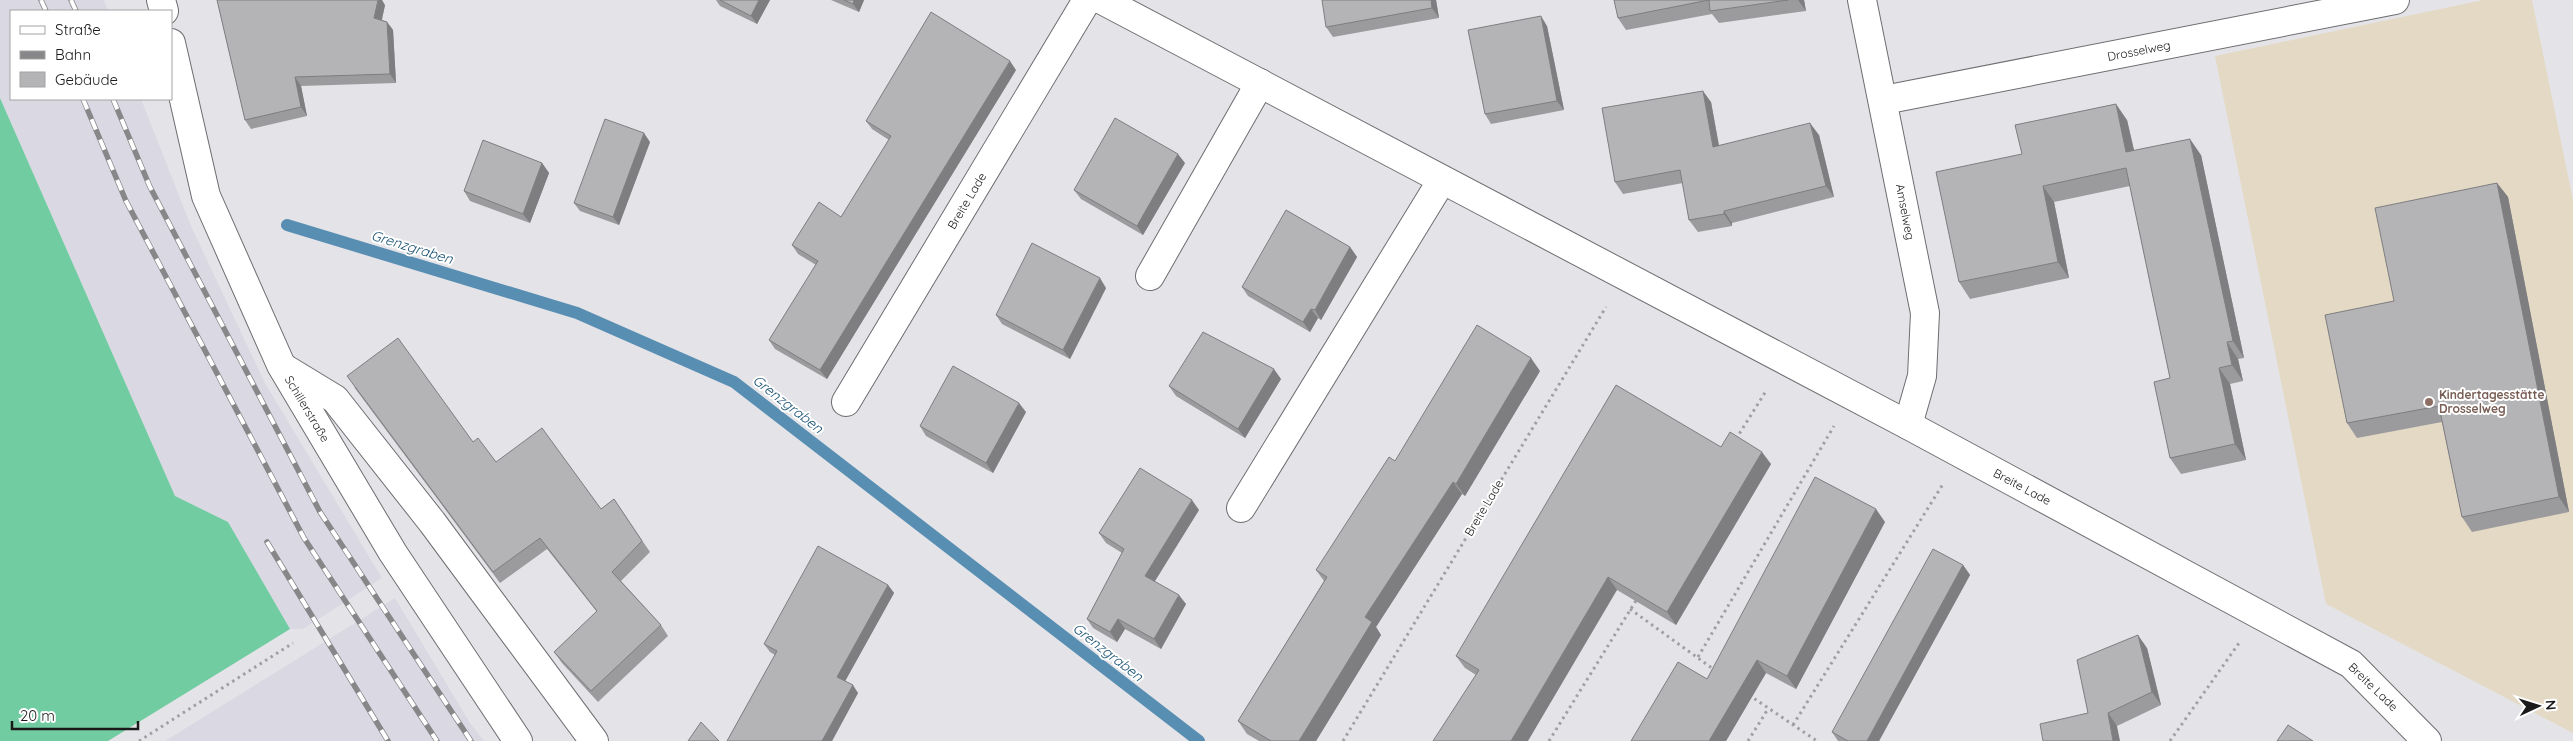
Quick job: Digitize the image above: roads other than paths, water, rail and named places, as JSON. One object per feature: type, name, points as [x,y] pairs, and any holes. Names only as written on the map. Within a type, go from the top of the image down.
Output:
[{"type":"street","name":"Breite Lade","points":[[846,402],[1087,0]]},
{"type":"street","name":"Breite Lade","points":[[1102,0],[1852,395],[2352,664],[2428,741]]},
{"type":"street","name":"Amselweg","points":[[1862,0],[1884,100],[1925,314],[1922,376],[1908,425]]},
{"type":"street","name":"Drosselweg","points":[[1884,100],[2395,0]]},
{"type":"street","name":"Schillerstraße","points":[[172,47],[206,196],[281,366],[393,553],[518,741]]},
{"type":"street","points":[[1150,276],[1260,83]]},
{"type":"street","points":[[1241,508],[1442,180]]},
{"type":"street","points":[[281,366],[335,399],[432,522],[594,741]]},
{"type":"waterway","name":"Grenzgraben","points":[[287,225],[577,313],[734,382],[1199,741]]},
{"type":"railway","points":[[41,0],[46,10]]},
{"type":"railway","points":[[71,0],[76,10]]},
{"type":"railway","points":[[83,100],[126,201],[304,538],[437,741]]},
{"type":"railway","points":[[113,100],[150,187],[320,512],[471,741]]},
{"type":"railway","points":[[267,542],[388,741]]},
{"type":"place","name":"Kindertagesstätte Drosselweg","points":[[2429,402]]}]
